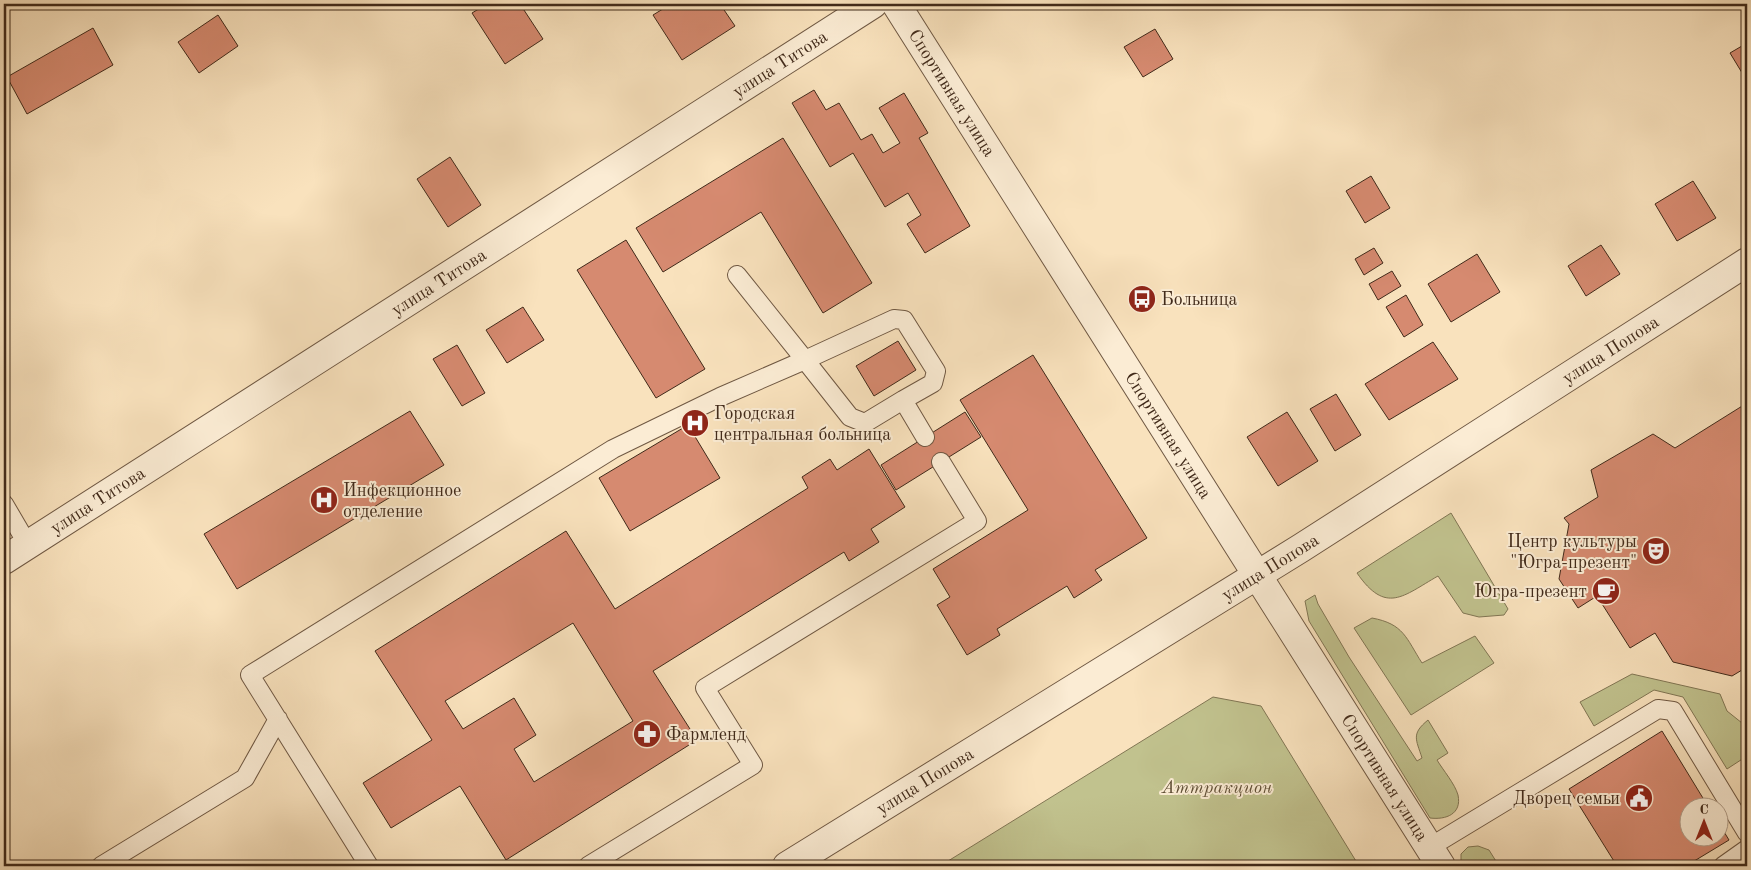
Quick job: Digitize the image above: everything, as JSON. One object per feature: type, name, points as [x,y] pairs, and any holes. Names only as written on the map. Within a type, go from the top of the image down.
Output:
[{"type":"street","name":"улица Титова","points":[[4,560],[873,4]]},
{"type":"street","name":"Спортивная улица","points":[[896,4],[1436,857]]},
{"type":"street","name":"улица Попова","points":[[787,866],[1258,574],[1747,262]]},
{"type":"lane","points":[[369,866],[250,676],[613,449],[720,398],[805,360],[894,319],[904,320],[936,371],[933,383],[865,424],[850,418],[805,360],[737,275]]},
{"type":"lane","points":[[903,400],[925,437]]},
{"type":"lane","points":[[588,866],[753,765],[704,688],[977,521],[941,462]]},
{"type":"lane","points":[[4,504],[28,545]]},
{"type":"lane","points":[[1436,857],[1658,709],[1673,711],[1747,833]]},
{"type":"lane","points":[[101,866],[245,778],[278,719]]},
{"type":"lane","points":[[1723,866],[1747,849]]},
{"type":"green space","points":[[1451,513],[1508,609],[1504,615],[1479,617],[1463,613],[1438,576],[1405,595],[1386,598],[1367,586],[1357,573]]},
{"type":"green space","points":[[1315,595],[1318,604],[1349,657],[1417,761],[1422,758],[1416,737],[1417,733],[1428,720],[1448,753],[1437,760],[1452,782],[1459,802],[1455,811],[1447,817],[1430,818],[1309,621],[1305,601]]},
{"type":"green space","points":[[1372,618],[1398,628],[1408,639],[1422,663],[1475,636],[1494,663],[1411,715],[1354,628]]},
{"type":"green space","points":[[1632,674],[1720,694],[1727,711],[1747,727],[1747,756],[1727,769],[1683,697],[1654,690],[1594,726],[1580,702]]},
{"type":"green space","name":"Аттракцион","points":[[1213,697],[1261,706],[1359,866],[940,866]]},
{"type":"green space","points":[[1478,846],[1489,850],[1499,866],[1461,866],[1461,854],[1468,847]]},
{"type":"building","points":[[487,4],[520,4],[543,39],[505,64],[472,13]]},
{"type":"building","points":[[671,4],[720,4],[735,26],[682,60],[653,15]]},
{"type":"building","points":[[218,15],[238,46],[199,73],[178,42]]},
{"type":"building","points":[[93,28],[113,65],[27,114],[7,77]]},
{"type":"building","points":[[1155,29],[1173,59],[1143,77],[1124,47]]},
{"type":"building","points":[[1747,43],[1747,81],[1730,53]]},
{"type":"building","points":[[814,90],[826,110],[839,103],[861,140],[872,134],[883,153],[900,143],[879,108],[904,93],[928,133],[919,138],[970,226],[925,253],[907,224],[921,215],[908,193],[885,207],[853,153],[830,167],[792,103]]},
{"type":"building","points":[[783,138],[872,283],[823,313],[761,212],[663,272],[636,228]]},
{"type":"building","points":[[450,157],[481,205],[448,227],[417,179]]},
{"type":"building","points":[[1371,176],[1390,208],[1365,223],[1346,191]]},
{"type":"building","points":[[1693,181],[1716,218],[1677,241],[1655,204]]},
{"type":"building","points":[[626,240],[705,369],[656,398],[577,270]]},
{"type":"building","points":[[1601,245],[1620,274],[1586,296],[1568,266]]},
{"type":"building","points":[[1374,248],[1383,263],[1364,275],[1355,259]]},
{"type":"building","points":[[1477,254],[1500,292],[1451,322],[1428,284]]},
{"type":"building","points":[[1392,271],[1401,286],[1378,300],[1369,284]]},
{"type":"building","points":[[1406,295],[1423,325],[1404,337],[1386,307]]},
{"type":"building","points":[[523,307],[544,340],[507,363],[486,330]]},
{"type":"building","points":[[898,341],[916,370],[874,396],[856,366]]},
{"type":"building","points":[[1433,342],[1458,379],[1389,420],[1365,384]]},
{"type":"building","points":[[457,345],[485,393],[462,406],[433,359]]},
{"type":"building","points":[[1033,355],[1147,538],[1095,570],[1102,580],[1074,598],[1067,586],[997,629],[1000,635],[967,655],[937,605],[950,597],[933,569],[1028,510],[960,400]]},
{"type":"building","points":[[1336,394],[1361,435],[1335,451],[1310,409]]},
{"type":"building","name":"Центр культуры \"Югра-презент\"","points":[[1747,403],[1747,667],[1732,676],[1673,662],[1655,633],[1630,648],[1597,596],[1578,608],[1559,579],[1569,524],[1564,518],[1598,497],[1591,470],[1653,434],[1675,448]]},
{"type":"building","name":"Инфекционное отделение","points":[[410,411],[444,465],[237,589],[204,534]]},
{"type":"building","points":[[965,412],[981,437],[896,490],[881,465]]},
{"type":"building","points":[[1287,412],[1318,461],[1278,486],[1247,437]]},
{"type":"building","points":[[688,425],[720,478],[630,531],[599,478]]},
{"type":"building","points":[[869,449],[905,507],[871,529],[879,542],[849,561],[844,552],[653,671],[697,740],[506,860],[460,786],[391,828],[363,783],[432,740],[375,651],[566,531],[615,609],[808,488],[802,477],[830,459],[837,470]],"holes":[[[573,623],[633,721],[534,782],[514,749],[536,735],[514,698],[463,729],[445,701]]]},
{"type":"building","name":"Дворец семьи","points":[[1662,731],[1703,798],[1678,798],[1678,848],[1716,848],[1686,866],[1617,866],[1569,789]]},
{"type":"place","name":"Больница","points":[[1142,299]]},
{"type":"place","name":"Городская центральная больница","points":[[695,423]]},
{"type":"place","name":"Инфекционное отделение","points":[[324,500]]},
{"type":"place","name":"Центр культуры \"Югра-презент\"","points":[[1656,551]]},
{"type":"place","name":"Югра-презент","points":[[1606,591]]},
{"type":"place","name":"Фармленд","points":[[647,734]]},
{"type":"place","name":"Дворец семьи","points":[[1639,798]]}]
